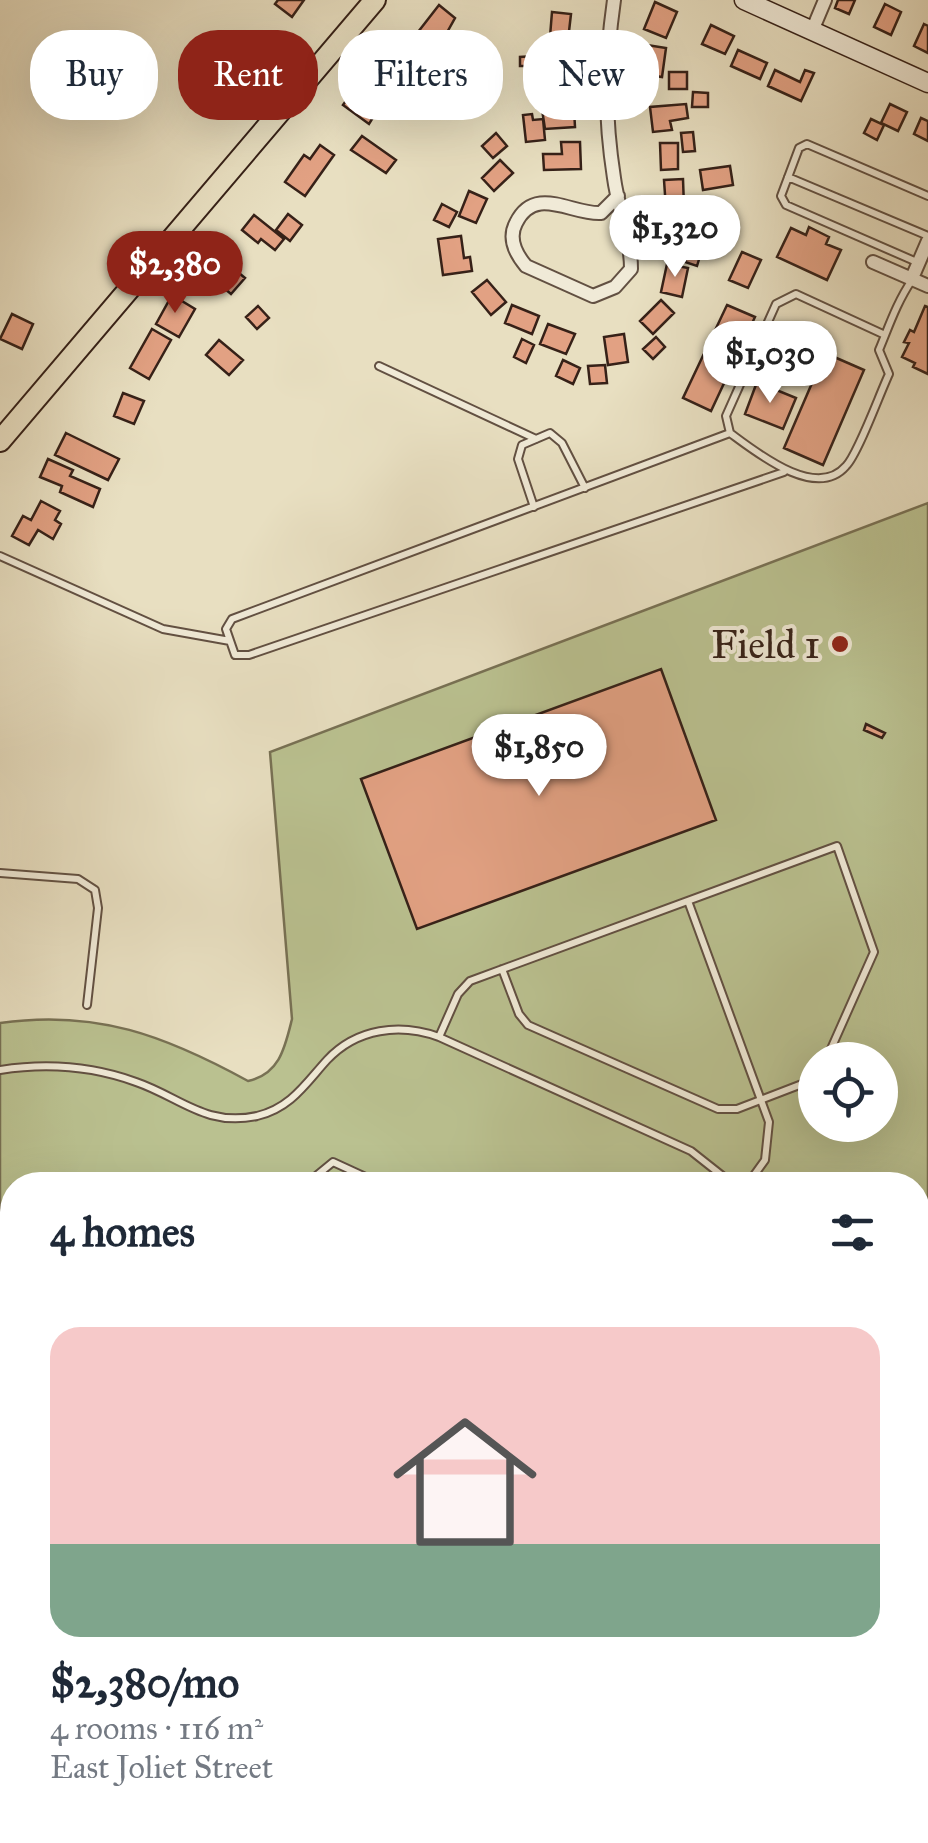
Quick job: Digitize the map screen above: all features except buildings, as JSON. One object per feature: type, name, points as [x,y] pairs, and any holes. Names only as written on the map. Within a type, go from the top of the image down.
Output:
[{"type":"main road","points":[[0,441],[375,0]]},
{"type":"street","points":[[614,0],[605,65],[608,129],[631,269],[616,288],[594,296],[526,266],[518,256],[512,237],[514,226],[529,207],[551,202],[591,213],[602,212],[618,196]]},
{"type":"street","points":[[744,0],[928,83]]},
{"type":"street","points":[[812,30],[825,0]]},
{"type":"street","points":[[912,278],[928,239]]},
{"type":"street","points":[[872,262],[928,286]]},
{"type":"lane","points":[[919,262],[786,205],[781,196],[799,148],[807,144],[928,196]]},
{"type":"lane","points":[[788,177],[928,239]]},
{"type":"lane","points":[[730,433],[232,619],[226,629],[235,656],[249,655],[784,472],[825,478],[846,468],[889,374],[878,350],[900,296],[912,278]]},
{"type":"lane","points":[[784,472],[730,433],[726,416],[776,304],[796,294],[885,335]]},
{"type":"lane","points":[[379,366],[536,438]]},
{"type":"lane","points":[[534,507],[518,459],[522,445],[536,438],[550,433],[562,442],[585,488]]},
{"type":"lane","points":[[0,556],[162,629],[230,641]]},
{"type":"lane","points":[[439,1038],[463,986],[837,846],[874,952],[834,1042]]},
{"type":"lane","points":[[0,873],[78,878],[95,890],[98,908],[87,1005]]},
{"type":"lane","points":[[688,901],[770,1131],[768,1151],[758,1172]]},
{"type":"lane","points":[[502,969],[519,1014],[538,1030],[703,1104],[727,1110],[798,1086]]},
{"type":"lane","points":[[0,1070],[39,1066],[88,1070],[138,1082],[198,1113],[244,1117],[260,1115],[289,1102],[336,1051],[362,1036],[408,1029],[439,1038],[691,1151],[718,1172]]},
{"type":"lane","points":[[321,1172],[333,1162],[355,1172]]},
{"type":"green space","points":[[928,503],[928,1172],[0,1172],[0,1023],[68,1020],[129,1030],[188,1051],[248,1081],[274,1066],[292,1019],[270,752]]},
{"type":"place","name":"Field 1","points":[[840,644]]}]
